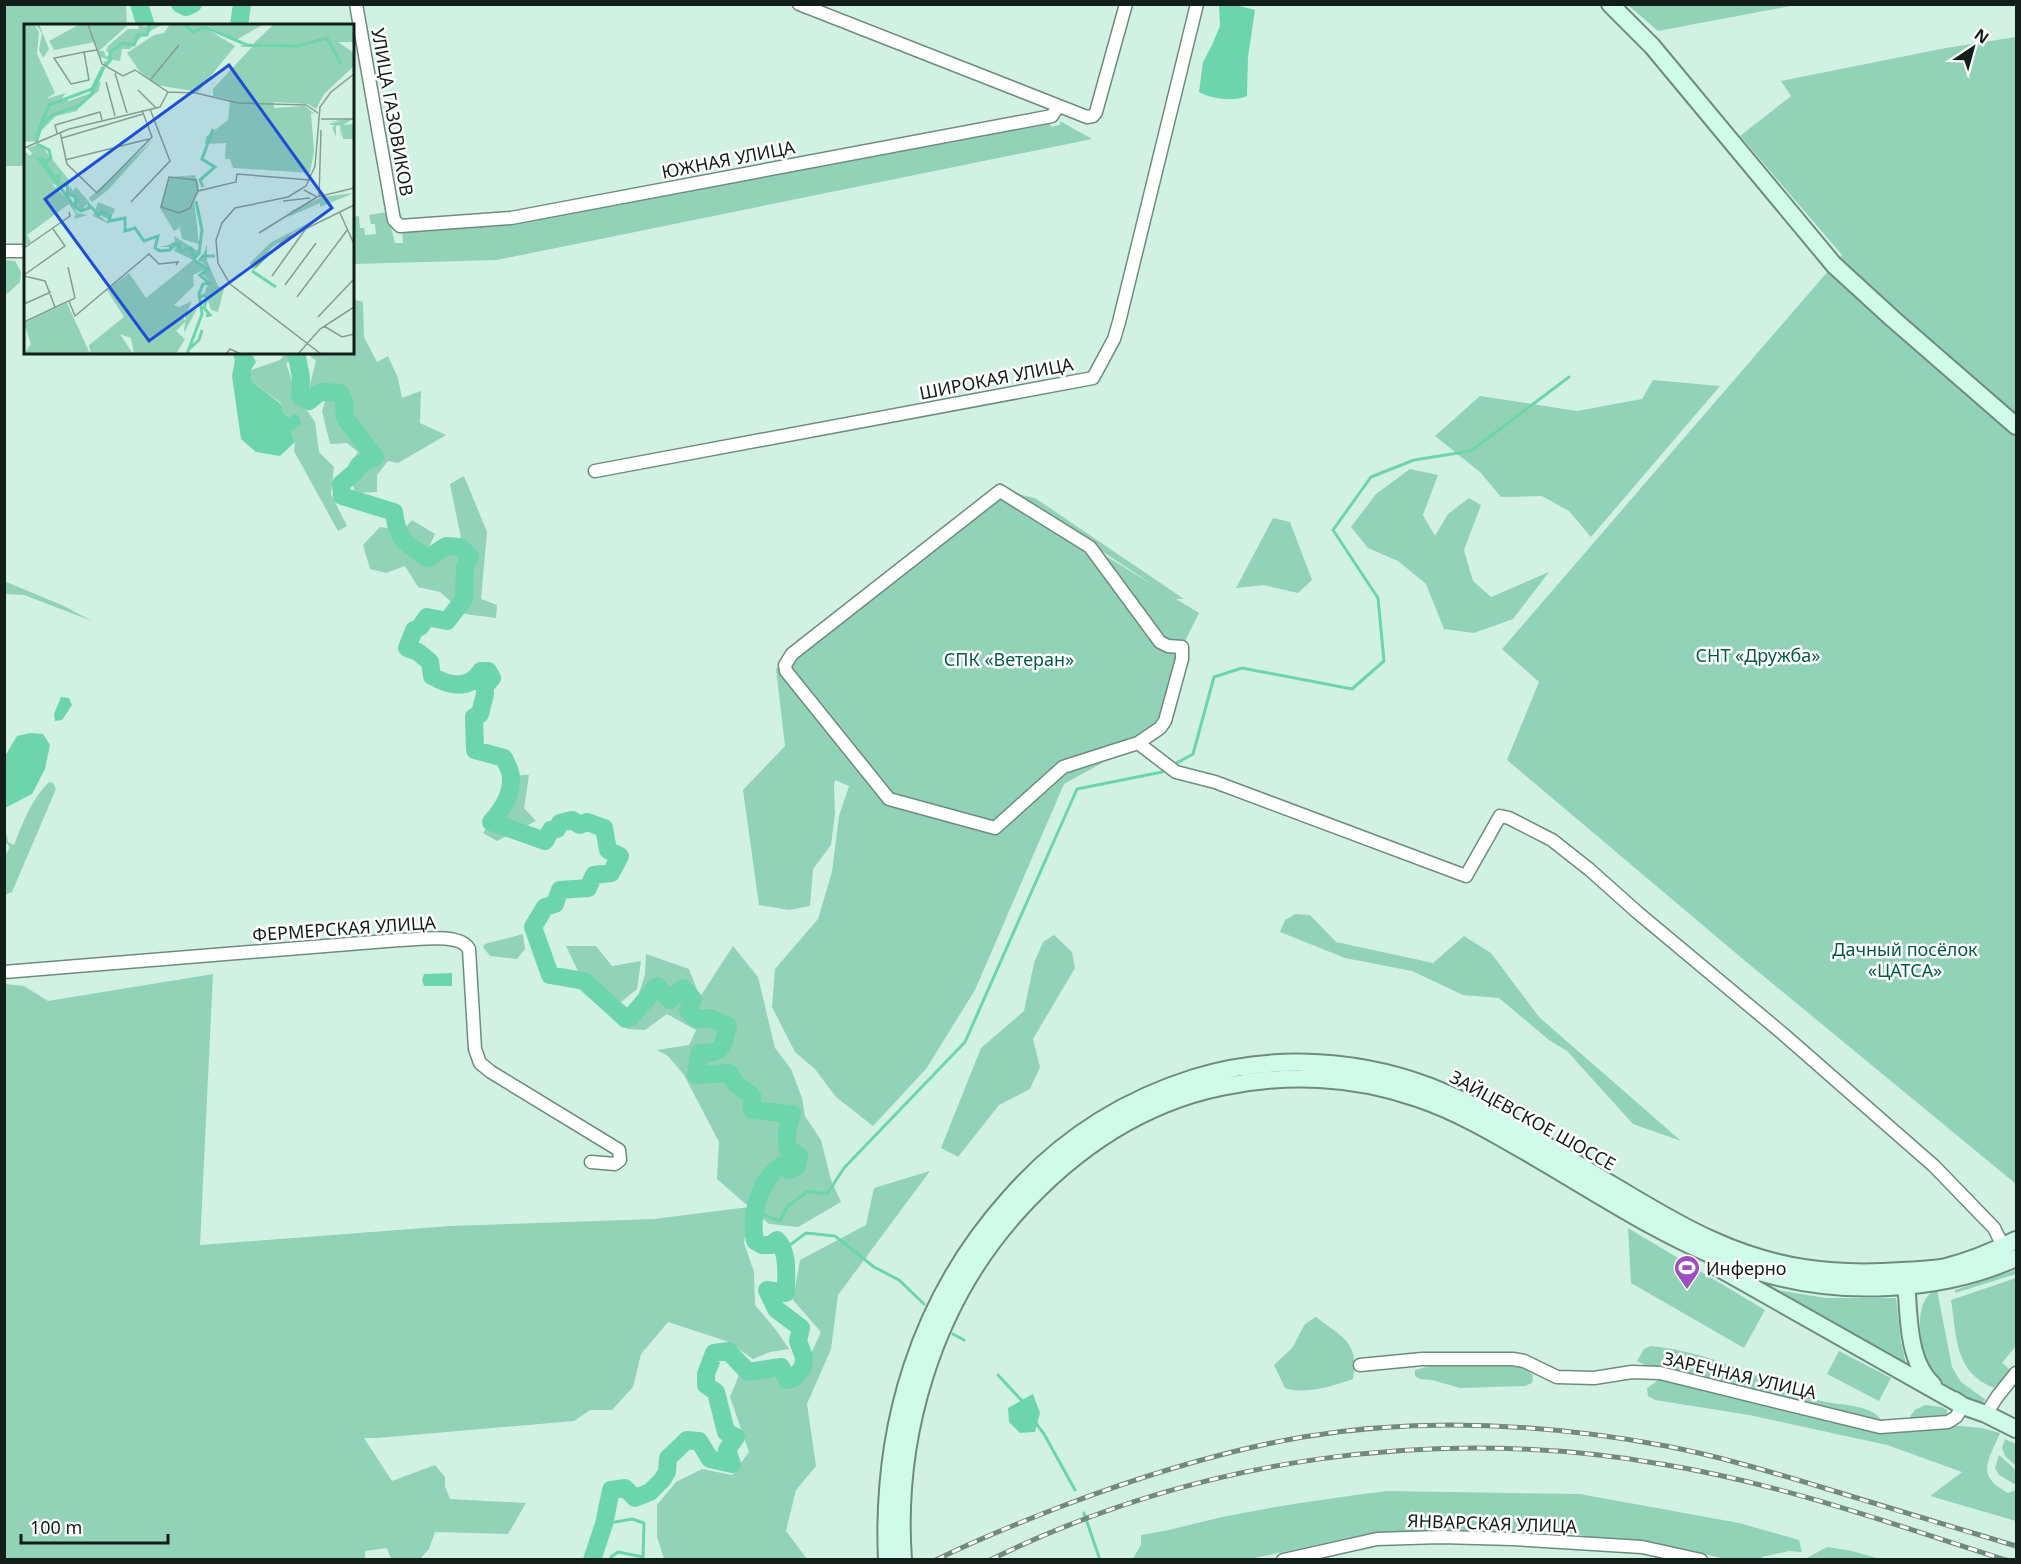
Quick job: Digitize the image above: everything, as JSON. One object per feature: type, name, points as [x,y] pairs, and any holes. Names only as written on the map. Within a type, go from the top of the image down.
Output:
[{"type":"main road","points":[[1610,4],[1652,45],[1834,265],[2016,426]]},
{"type":"main road","name":"ЗАЙЦЕВСКОЕ ШОССЕ","points":[[887,1560],[887,1485],[894,1430],[915,1357],[945,1289],[983,1230],[1016,1191],[1057,1152],[1116,1110],[1162,1089],[1205,1075],[1277,1063],[1317,1064],[1371,1070],[1403,1077],[1441,1090],[1493,1116],[1676,1222],[1738,1251],[1783,1264],[1825,1272],[1851,1274],[1890,1272],[1932,1276],[1978,1272],[2016,1258]]},
{"type":"main road","name":"ЗАЙЦЕВСКОЕ ШОССЕ","points":[[903,1560],[902,1493],[912,1422],[923,1378],[951,1313],[976,1266],[1015,1214],[1061,1168],[1090,1145],[1164,1103],[1211,1089],[1260,1080],[1326,1079],[1376,1087],[1414,1097],[1450,1111],[1515,1145],[1658,1229],[1731,1264],[1773,1277],[1809,1284],[1840,1287],[1906,1286]]},
{"type":"main road","points":[[1658,1229],[1726,1272],[1963,1406],[1986,1414],[2016,1429]]},
{"type":"main road","name":"ЗАЙЦЕВСКОЕ ШОССЕ","points":[[1932,1276],[2010,1243]]},
{"type":"main road","points":[[1890,1272],[1899,1276],[1906,1286],[1909,1329],[1915,1356],[1924,1376],[1963,1406]]},
{"type":"main road","points":[[1906,1286],[1929,1274],[1932,1276],[1917,1299],[1909,1329]]},
{"type":"street","name":"УЛИЦА ГАЗОВИКОВ","points":[[356,4],[394,220],[397,224]]},
{"type":"street","points":[[800,4],[1087,117],[1093,116],[1096,112],[1126,4]]},
{"type":"street","name":"ШИРОКАЯ УЛИЦА","points":[[595,471],[1093,378],[1114,339],[1119,322],[1197,4]]},
{"type":"street","name":"ЮЖНАЯ УЛИЦА","points":[[397,224],[406,226],[511,218],[1052,116],[1058,106]]},
{"type":"street","points":[[4,251],[24,251]]},
{"type":"street","points":[[1000,491],[1090,547],[1160,642],[1168,646],[1182,647],[1182,659],[1165,721],[1160,728],[1138,743],[1063,767],[994,828],[889,799],[786,671],[785,665],[792,654],[1000,491]]},
{"type":"street","points":[[1138,743],[1184,775],[1215,782],[1466,876],[1500,816],[1509,818],[1548,838],[1590,870],[1782,1033],[1934,1166],[2010,1243]]},
{"type":"street","name":"ФЕРМЕРСКАЯ УЛИЦА","points":[[4,972],[399,940],[452,938],[461,941],[469,949],[473,1037],[480,1063],[619,1150],[620,1160],[615,1164],[591,1162]]},
{"type":"street","name":"ЗАРЕЧНАЯ УЛИЦА","points":[[1360,1365],[1422,1359],[1513,1359],[1524,1361],[1557,1377],[1574,1379],[1632,1372],[1660,1373],[1880,1427],[1948,1422],[1956,1417],[1963,1406]]},
{"type":"street","points":[[1986,1414],[1996,1397],[2016,1373]]},
{"type":"street","name":"ЯНВАРСКАЯ УЛИЦА","points":[[1283,1560],[1377,1539],[1441,1537],[1641,1547],[1701,1560]]},
{"type":"green space","points":[[4,5],[126,5],[127,24],[24,24],[24,166],[5,166]]},
{"type":"green space","points":[[1628,5],[1796,5],[1658,31]]},
{"type":"green space","name":"СНТ «Дружба»","points":[[2016,37],[2016,1184],[1744,960],[1507,760],[1539,682],[1502,649],[1842,255],[1740,136],[1791,96],[1781,81],[1946,48]]},
{"type":"green space","points":[[1060,121],[1092,139],[497,260],[354,264],[354,217],[359,216],[360,228],[364,228],[365,235],[376,234],[375,224],[371,224],[369,215],[387,212],[395,243],[403,243],[402,231],[500,226],[1050,123],[1051,127],[1060,125]]},
{"type":"green space","points":[[4,260],[15,261],[21,272],[20,282],[7,294],[5,294]]},
{"type":"green space","points":[[354,299],[363,302],[364,337],[377,362],[388,356],[398,378],[402,398],[421,391],[420,423],[446,435],[398,463],[388,461],[377,475],[377,492],[356,493],[346,470],[358,452],[347,443],[330,444],[322,411],[330,385],[309,388],[316,361],[308,354],[354,354]]},
{"type":"green space","points":[[285,354],[305,354],[286,363],[297,396],[315,422],[319,452],[334,467],[331,494],[347,526],[338,531],[294,451],[295,442],[291,432],[297,426],[290,417],[284,414],[281,403],[251,381],[251,370],[280,360]]},
{"type":"green space","points":[[1653,380],[1720,386],[1591,537],[1569,511],[1542,496],[1501,497],[1480,472],[1435,436],[1480,396],[1577,411],[1642,399]]},
{"type":"green space","points":[[1410,469],[1438,475],[1423,515],[1435,536],[1448,514],[1469,498],[1481,505],[1464,550],[1473,581],[1491,597],[1549,572],[1513,619],[1474,633],[1444,629],[1426,584],[1398,561],[1368,548],[1351,527],[1376,494]]},
{"type":"green space","points":[[464,476],[487,532],[481,599],[497,605],[496,618],[465,614],[440,592],[418,587],[405,566],[386,573],[370,569],[363,545],[380,527],[403,530],[412,520],[435,534],[429,547],[461,538],[450,484]]},
{"type":"green space","name":"СПК «Ветеран»","points":[[1000,491],[1158,588],[1025,501],[1018,494],[1035,498],[1184,599],[1176,599],[1199,613],[1182,647],[1165,721],[1138,743],[1064,784],[975,990],[926,1069],[873,1126],[836,1097],[815,1069],[795,1052],[772,1007],[775,969],[818,919],[832,872],[839,816],[849,786],[835,780],[835,814],[831,845],[813,869],[810,906],[789,910],[759,905],[743,790],[785,746],[776,669]]},
{"type":"green space","points":[[1273,518],[1290,522],[1312,580],[1298,593],[1264,585],[1236,588]]},
{"type":"green space","points":[[4,581],[64,606],[92,621],[24,595],[5,594]]},
{"type":"green space","points":[[521,775],[529,775],[524,808],[536,821],[497,841],[483,833]]},
{"type":"green space","points":[[49,782],[53,783],[56,789],[12,892],[5,895],[5,856],[10,847],[5,842],[5,834],[8,842],[14,845],[32,804]]},
{"type":"green space","points":[[1295,914],[1310,915],[1336,942],[1433,963],[1464,936],[1491,953],[1539,1017],[1681,1141],[1633,1124],[1567,1051],[1549,1040],[1499,998],[1463,995],[1412,971],[1345,958],[1280,932],[1285,920]]},
{"type":"green space","points":[[523,934],[525,949],[517,959],[490,956],[483,947],[485,944]]},
{"type":"green space","points":[[1054,935],[1072,952],[1075,968],[1033,1039],[1040,1067],[1030,1089],[999,1105],[958,1157],[941,1148],[981,1048],[1024,1011],[1034,963],[1043,942]]},
{"type":"green space","points":[[566,946],[596,946],[612,966],[641,961],[637,989],[621,1002],[578,971]]},
{"type":"green space","points":[[733,946],[758,977],[775,1048],[791,1069],[802,1098],[805,1116],[821,1140],[831,1180],[841,1202],[798,1227],[769,1224],[750,1208],[744,1243],[754,1272],[755,1305],[789,1349],[770,1352],[753,1359],[729,1342],[668,1322],[641,1354],[633,1387],[612,1410],[590,1410],[574,1421],[364,1438],[392,1481],[435,1465],[445,1477],[445,1486],[450,1499],[526,1503],[508,1534],[435,1532],[429,1549],[420,1559],[391,1559],[387,1548],[365,1551],[365,1560],[5,1559],[5,984],[24,986],[48,1001],[213,974],[200,1245],[450,1226],[654,1219],[749,1207],[717,1179],[719,1142],[684,1075],[668,1056],[657,1050],[689,1045],[696,1030],[667,1014],[645,1030],[627,1029],[645,975],[646,954],[689,969],[700,997]]},
{"type":"green space","points":[[930,1171],[838,1295],[831,1349],[807,1404],[816,1466],[796,1490],[786,1531],[807,1559],[664,1559],[657,1537],[657,1505],[676,1482],[702,1469],[732,1475],[749,1452],[730,1397],[741,1370],[787,1380],[804,1366],[821,1332],[793,1300],[800,1260],[866,1225],[874,1188]]},
{"type":"green space","points":[[1628,1228],[1765,1310],[1744,1348],[1631,1283]]},
{"type":"green space","points":[[2016,1270],[2016,1274],[1955,1293],[1955,1290]]},
{"type":"green space","points":[[2016,1278],[2016,1346],[2002,1363],[2012,1371],[1994,1388],[1971,1373],[1964,1363],[1957,1340],[1951,1300]]},
{"type":"green space","points":[[1776,1290],[1826,1298],[1896,1298],[1906,1364]]},
{"type":"green space","points":[[1937,1290],[1952,1367],[1961,1382],[1986,1400],[1980,1403],[1956,1394],[1936,1375],[1927,1361],[1920,1332],[1921,1311],[1929,1294]]},
{"type":"green space","points":[[1316,1317],[1341,1335],[1351,1348],[1354,1356],[1353,1379],[1310,1390],[1285,1388],[1274,1365],[1292,1348],[1305,1324]]},
{"type":"green space","points":[[1651,1346],[1719,1361],[1804,1395],[1871,1411],[1881,1420],[1878,1423],[1645,1365],[1637,1361],[1644,1349]]},
{"type":"green space","points":[[1839,1351],[1891,1378],[1879,1401],[1827,1374]]},
{"type":"green space","points":[[1459,1364],[1523,1366],[1533,1375],[1532,1383],[1525,1386],[1460,1388],[1415,1376],[1415,1370],[1430,1366]]},
{"type":"green space","points":[[1660,1379],[1861,1424],[1961,1426],[2000,1433],[1989,1460],[1988,1474],[1991,1480],[2008,1493],[2016,1490],[2016,1521],[1930,1496],[1962,1472],[1887,1445],[1749,1415],[1655,1400],[1648,1396],[1647,1388]]},
{"type":"green space","points":[[1925,1405],[1942,1407],[1947,1410],[1947,1416],[1913,1420],[1910,1416],[1915,1410]]},
{"type":"green space","points":[[2005,1439],[2016,1444],[2016,1466],[2005,1456],[2002,1448]]},
{"type":"green space","points":[[1999,1455],[2016,1470],[2016,1485],[1999,1475],[1995,1468]]},
{"type":"green space","points":[[1387,1491],[1580,1494],[1739,1523],[1799,1540],[1802,1552],[1789,1551],[1761,1559],[1724,1559],[1690,1550],[1599,1539],[1566,1532],[1415,1532],[1362,1535],[1250,1559],[1132,1560],[1141,1545],[1141,1535],[1263,1509]]},
{"type":"green space","points":[[1827,1547],[1852,1551],[1880,1559],[1805,1559]]},
{"type":"shaded area","points":[[1219,5],[1236,5],[1255,10],[1248,57],[1247,96],[1242,98],[1223,99],[1199,92],[1203,62],[1220,26]]},
{"type":"shaded area","points":[[233,355],[253,356],[256,362],[251,370],[251,381],[281,404],[284,414],[290,417],[295,414],[299,416],[301,424],[291,432],[295,442],[280,456],[256,452],[241,439],[232,376],[235,360]]},
{"type":"shaded area","points":[[61,697],[69,698],[72,705],[62,720],[55,721],[54,714]]},
{"type":"shaded area","points":[[30,733],[43,734],[50,745],[45,769],[32,794],[5,808],[5,756],[17,736]]},
{"type":"shaded area","points":[[452,973],[452,986],[424,986],[422,980],[424,974]]},
{"type":"shaded area","points":[[1033,1394],[1040,1413],[1035,1432],[1020,1433],[1009,1422],[1008,1408]]},
{"type":"waterway","points":[[139,4],[145,24]]},
{"type":"waterway","points":[[180,4],[186,7],[193,4]]},
{"type":"waterway","points":[[239,24],[242,4]]},
{"type":"waterway","points":[[296,354],[301,377],[300,396],[309,401],[320,392],[340,393],[344,401],[345,418],[375,457],[359,465],[355,472],[341,484],[342,496],[394,512],[400,535],[414,549],[428,558],[446,546],[460,547],[470,557],[465,566],[464,599],[447,621],[427,617],[420,627],[414,630],[407,648],[418,652],[430,662],[432,676],[445,682],[465,684],[471,682],[481,671],[488,671],[492,678],[485,686],[480,714],[474,717],[475,750],[504,758],[511,783],[506,801],[491,822],[545,841],[551,830],[557,829],[560,823],[572,820],[580,825],[587,822],[604,828],[608,850],[620,856],[611,873],[594,875],[588,888],[560,890],[555,904],[545,907],[533,927],[550,975],[584,981],[626,1019],[631,1017],[657,986],[670,1000],[683,988],[693,999],[688,1010],[696,1019],[710,1018],[728,1026],[723,1045],[718,1051],[699,1053],[696,1075],[729,1073],[736,1084],[752,1096],[752,1110],[792,1114],[787,1131],[787,1148],[799,1156],[797,1166],[789,1170],[782,1165],[767,1180],[755,1210],[754,1231],[755,1241],[762,1245],[771,1245],[777,1240],[781,1245],[786,1265],[786,1293],[767,1290],[776,1309],[801,1328],[798,1341],[804,1357],[803,1367],[794,1378],[787,1380],[781,1367],[748,1372],[728,1351],[714,1353],[706,1374],[706,1385],[716,1392],[726,1432],[736,1437],[727,1450],[732,1464],[710,1459],[699,1441],[687,1440],[668,1458],[667,1472],[650,1492],[635,1498],[625,1488],[611,1490],[604,1524],[592,1560]]},
{"type":"waterway","points":[[1173,765],[1193,754],[1214,677],[1242,668],[1352,689],[1384,661],[1378,598],[1333,530],[1371,477],[1414,460],[1471,451],[1569,377]]},
{"type":"waterway","points":[[755,1212],[780,1221],[787,1207],[808,1191],[827,1194],[844,1168],[965,1042],[1077,789],[1162,772],[1167,768]]},
{"type":"waterway","points":[[783,1253],[806,1233],[835,1236],[874,1267],[899,1280],[924,1304]]},
{"type":"waterway","points":[[953,1334],[964,1340]]},
{"type":"waterway","points":[[998,1375],[1024,1403]]},
{"type":"waterway","points":[[1035,1422],[1075,1490]]},
{"type":"waterway","points":[[1084,1513],[1100,1560]]},
{"type":"waterway","points":[[604,1524],[632,1519],[644,1523],[643,1557],[618,1552],[611,1557],[611,1560]]},
{"type":"railway","points":[[936,1560],[1065,1505],[1153,1474],[1212,1457],[1303,1437],[1393,1427],[1439,1425],[1576,1432],[1687,1450],[1771,1472],[2016,1546]]},
{"type":"railway","points":[[990,1560],[1069,1525],[1150,1496],[1234,1475],[1318,1459],[1404,1450],[1490,1448],[1576,1453],[1705,1472],[1792,1493],[2006,1560]]},
{"type":"place","name":"Инферно","points":[[1687,1291]]},
{"type":"park label","name":"Дачный посёлок «ЦАТСА»","points":[[1905,959]]}]
